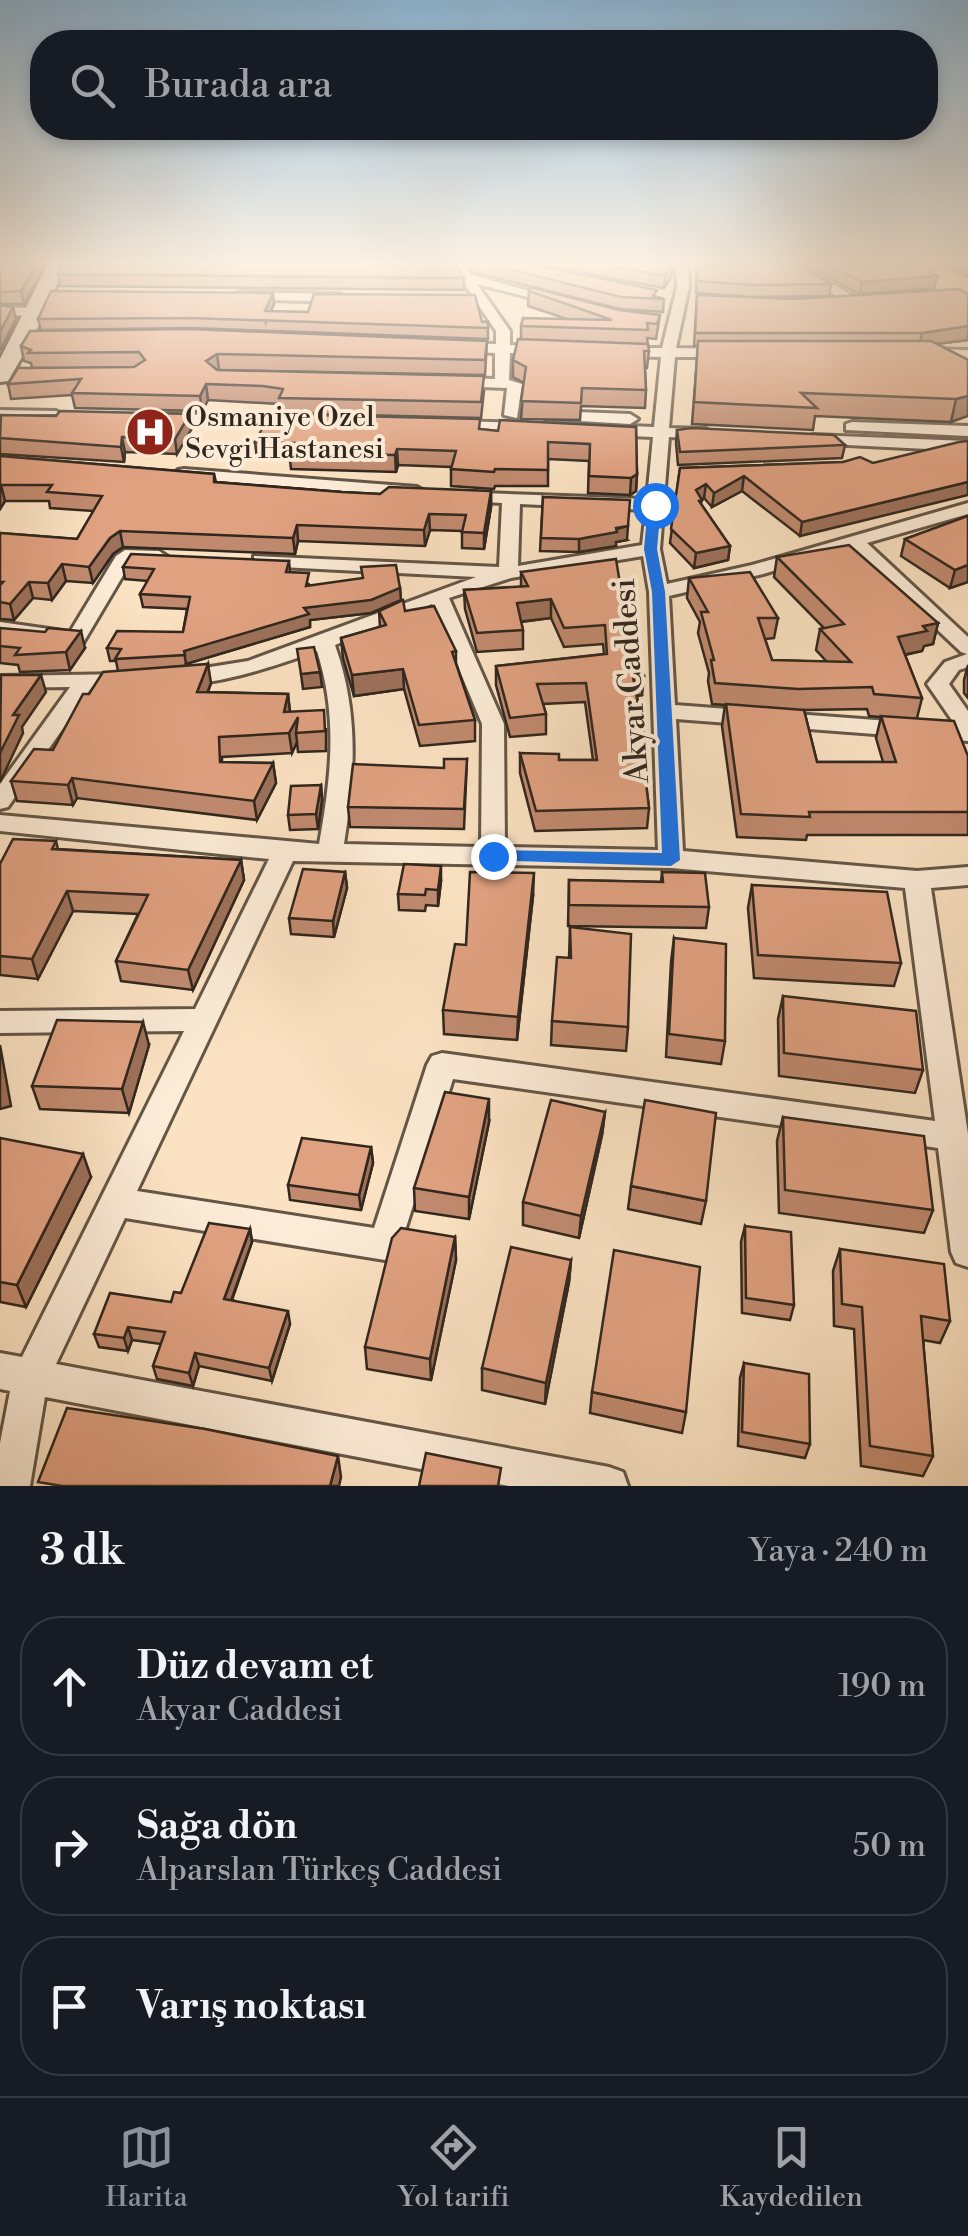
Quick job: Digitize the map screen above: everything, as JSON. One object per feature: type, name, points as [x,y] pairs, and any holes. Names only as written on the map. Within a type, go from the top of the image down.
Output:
[{"type":"street","points":[[14,359],[29,331]]},
{"type":"street","points":[[502,384],[504,331]]},
{"type":"street","name":"Akyar Caddesi","points":[[667,331],[664,474],[655,505],[651,549],[658,592],[671,860]]},
{"type":"street","points":[[447,346],[558,350]]},
{"type":"street","points":[[613,352],[742,353]]},
{"type":"street","points":[[909,352],[968,354]]},
{"type":"street","points":[[447,382],[514,384],[512,414]]},
{"type":"street","points":[[0,406],[78,412],[0,415]]},
{"type":"street","points":[[136,418],[310,417],[155,408]]},
{"type":"street","points":[[663,426],[512,414],[433,419],[721,428]]},
{"type":"street","points":[[968,431],[797,432],[912,445],[968,446]]},
{"type":"street","points":[[870,461],[901,455],[912,445]]},
{"type":"street","points":[[174,473],[511,499],[655,505]]},
{"type":"street","points":[[508,573],[511,499]]},
{"type":"street","points":[[658,592],[756,570],[968,508]]},
{"type":"street","points":[[854,541],[968,648]]},
{"type":"street","points":[[0,682],[151,679],[252,667],[438,595],[508,573],[651,549]]},
{"type":"street","points":[[0,628],[76,639],[125,556],[185,558]]},
{"type":"street","points":[[244,560],[508,573]]},
{"type":"street","points":[[438,595],[492,724],[493,856]]},
{"type":"street","points":[[324,642],[338,679],[346,754],[330,853]]},
{"type":"street","points":[[968,660],[952,666],[938,684],[968,731]]},
{"type":"street","points":[[0,801],[85,682]]},
{"type":"street","points":[[664,712],[968,731]]},
{"type":"street","points":[[0,823],[285,852],[671,860],[916,880],[968,876]]},
{"type":"street","points":[[11,1486],[15,1375],[114,1202],[285,852]]},
{"type":"street","points":[[916,880],[968,1252]]},
{"type":"street","points":[[0,1022],[203,1020]]},
{"type":"street","points":[[114,1202],[385,1245],[442,1065],[954,1137]]},
{"type":"street","points":[[15,1375],[610,1486]]},
{"type":"building","points":[[30,331],[248,331],[487,341],[485,360],[217,354],[206,361],[217,370],[484,376],[481,402],[279,398],[283,389],[206,384],[200,396],[72,393],[81,379],[8,384],[18,368],[134,367],[145,360],[139,352],[28,353],[31,350],[21,346]]},
{"type":"building","points":[[695,331],[933,331],[922,333]]},
{"type":"building","points":[[518,339],[648,344],[649,351],[644,351],[646,390],[582,388],[581,403],[521,401],[526,367],[513,360]]},
{"type":"building","points":[[698,341],[931,341],[968,360],[968,396],[956,399],[801,393],[817,408],[694,402]]},
{"type":"building","points":[[60,411],[190,414],[175,439],[122,437],[121,447],[0,438],[1,415],[56,416]]},
{"type":"building","points":[[270,414],[480,419],[479,429],[498,431],[500,420],[636,427],[637,474],[631,478],[589,476],[590,444],[548,442],[548,470],[494,472],[451,469],[456,451],[397,449],[395,455],[290,453],[294,443],[255,442]]},
{"type":"building","points":[[677,430],[834,435],[845,445],[680,452]]},
{"type":"building","points":[[968,441],[968,482],[802,522],[744,476],[714,493],[706,484],[696,490],[702,500],[699,501],[730,546],[696,553],[671,529],[680,468],[843,462],[860,457],[873,463]]},
{"type":"building","points":[[0,456],[214,474],[214,482],[342,492],[380,494],[389,487],[491,491],[484,533],[462,532],[466,515],[429,514],[424,530],[297,525],[293,538],[120,531],[110,538],[89,567],[62,564],[48,583],[29,582],[10,604],[0,602],[0,533],[77,539],[102,496],[47,492],[52,485],[0,487]]},
{"type":"building","points":[[543,497],[630,500],[628,526],[579,539],[541,538]]},
{"type":"building","points":[[968,516],[968,565],[955,570],[905,539]]},
{"type":"building","points":[[849,545],[938,623],[923,626],[927,631],[898,637],[922,698],[874,694],[872,687],[798,689],[715,683],[714,660],[701,612],[708,612],[689,578],[750,572],[778,618],[758,618],[772,660],[851,662],[820,629],[844,624],[777,557]]},
{"type":"building","points":[[131,554],[289,561],[286,572],[309,573],[306,586],[363,578],[361,567],[396,565],[400,588],[371,600],[304,608],[309,614],[184,651],[185,655],[115,659],[121,649],[107,648],[117,631],[183,632],[190,597],[140,594],[154,569],[123,567]]},
{"type":"building","points":[[616,559],[622,596],[618,596],[638,633],[623,635],[644,676],[633,677],[645,740],[641,740],[649,808],[536,811],[520,753],[559,754],[559,760],[597,760],[586,683],[537,684],[546,714],[510,718],[496,666],[607,654],[605,625],[564,628],[551,599],[517,603],[523,630],[477,633],[464,590],[528,586],[521,572]]},
{"type":"building","points":[[403,600],[405,611],[434,606],[456,651],[452,652],[475,720],[419,725],[403,669],[352,675],[341,638],[386,625],[379,611]]},
{"type":"building","points":[[0,628],[81,631],[66,652],[15,655],[20,648],[0,646]]},
{"type":"building","points":[[314,647],[320,672],[301,674],[297,649]]},
{"type":"building","points":[[208,664],[197,692],[288,694],[284,712],[324,710],[325,731],[296,733],[298,717],[289,733],[219,737],[220,762],[273,763],[254,801],[72,778],[68,785],[11,781],[34,749],[53,750],[83,694],[89,694],[103,672]]},
{"type":"building","points":[[1,675],[41,675],[13,715],[19,715],[0,753]]},
{"type":"building","points":[[726,704],[804,710],[817,762],[896,762],[881,716],[954,721],[968,756],[968,812],[809,812],[810,817],[741,814]]},
{"type":"building","points":[[444,759],[467,759],[464,809],[348,807],[353,764],[444,768]]},
{"type":"building","points":[[321,785],[316,814],[288,815],[291,786]]},
{"type":"building","points":[[13,839],[56,841],[52,849],[241,860],[188,970],[116,961],[148,895],[67,891],[32,959],[0,956],[0,864]]},
{"type":"building","points":[[404,864],[441,866],[438,890],[426,889],[425,895],[398,894]]},
{"type":"building","points":[[303,869],[345,872],[333,921],[289,918]]},
{"type":"building","points":[[470,872],[534,873],[518,1017],[443,1010],[455,944],[466,945]]},
{"type":"building","points":[[662,872],[705,873],[709,907],[569,905],[569,880],[663,882]]},
{"type":"building","points":[[752,885],[887,892],[901,963],[758,955]]},
{"type":"building","points":[[570,927],[631,934],[628,1027],[552,1021],[557,957],[571,958]]},
{"type":"building","points":[[674,938],[726,944],[725,1041],[669,1034]]},
{"type":"building","points":[[783,996],[916,1011],[923,1070],[784,1053]]},
{"type":"building","points":[[57,1020],[143,1022],[122,1089],[32,1086]]},
{"type":"building","points":[[445,1092],[489,1099],[469,1197],[414,1188]]},
{"type":"building","points":[[551,1100],[605,1112],[581,1216],[523,1202]]},
{"type":"building","points":[[645,1100],[716,1113],[706,1201],[631,1186]]},
{"type":"building","points":[[783,1117],[924,1136],[933,1210],[785,1190]]},
{"type":"building","points":[[0,1138],[83,1154],[17,1285],[0,1282]]},
{"type":"building","points":[[302,1138],[371,1147],[359,1195],[288,1185]]},
{"type":"building","points":[[209,1223],[250,1229],[224,1299],[288,1311],[269,1368],[195,1353],[189,1373],[153,1366],[165,1332],[128,1327],[124,1338],[94,1334],[110,1293],[171,1302],[174,1292],[181,1293]]},
{"type":"building","points":[[745,1226],[791,1232],[794,1305],[746,1298]]},
{"type":"building","points":[[401,1228],[455,1237],[430,1359],[365,1347],[392,1238]]},
{"type":"building","points":[[511,1247],[571,1260],[546,1383],[482,1368]]},
{"type":"building","points":[[840,1249],[944,1264],[950,1321],[921,1316],[933,1456],[870,1446],[862,1307],[842,1304]]},
{"type":"building","points":[[614,1250],[700,1267],[686,1412],[592,1392]]},
{"type":"building","points":[[744,1363],[809,1374],[810,1444],[742,1432]]},
{"type":"building","points":[[67,1408],[205,1429],[338,1456],[330,1486],[62,1486],[38,1482]]},
{"type":"building","points":[[426,1453],[501,1468],[498,1486],[419,1486]]},
{"type":"place","name":"Osmaniye Ozel Sevgi Hastanesi","points":[[150,432]]},
{"type":"route","points":[[493,856],[671,860],[658,592],[651,549],[655,505]]}]
